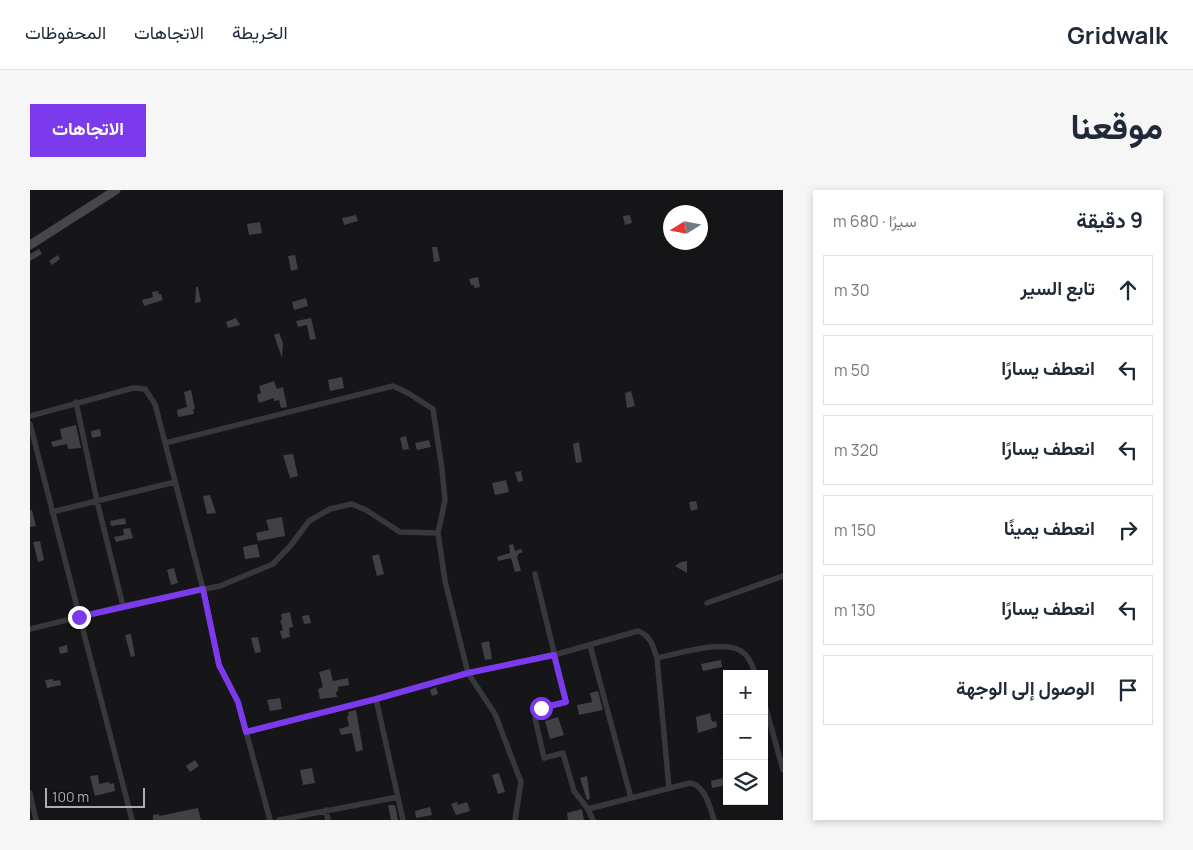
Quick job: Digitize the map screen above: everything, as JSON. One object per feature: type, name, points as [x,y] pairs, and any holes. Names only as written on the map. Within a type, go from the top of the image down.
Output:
[{"type":"street","points":[[30,245],[116,190]]},
{"type":"street","points":[[165,443],[393,386],[433,409],[445,500],[438,533],[445,580],[468,673],[495,714],[521,782],[515,820]]},
{"type":"street","points":[[30,416],[133,388],[145,389],[155,404],[203,589],[219,665],[238,702],[270,820]]},
{"type":"street","points":[[76,402],[123,606]]},
{"type":"street","points":[[30,424],[132,820]]},
{"type":"street","points":[[52,512],[175,482]]},
{"type":"street","points":[[30,630],[123,606],[220,586],[273,564],[291,545],[308,521],[330,509],[352,504],[366,510],[400,532],[438,533]]},
{"type":"street","points":[[535,574],[566,702],[541,708],[535,718],[544,758],[563,752],[574,791],[588,809],[593,820]]},
{"type":"street","points":[[707,603],[783,576]]},
{"type":"street","points":[[246,732],[468,673],[554,655],[638,632],[645,634],[652,642],[657,658],[670,788]]},
{"type":"street","points":[[590,646],[631,798]]},
{"type":"street","points":[[657,658],[716,647],[730,647],[742,651],[752,662],[754,670]]},
{"type":"street","points":[[376,699],[403,820]]},
{"type":"street","points":[[768,715],[783,770]]},
{"type":"street","points":[[588,809],[690,783],[695,784],[701,789],[714,820]]},
{"type":"street","points":[[30,793],[36,820]]},
{"type":"street","points":[[280,820],[398,797]]},
{"type":"street","points":[[326,810],[328,820]]},
{"type":"building","points":[[356,215],[358,221],[344,225],[342,218]]},
{"type":"building","points":[[630,215],[632,223],[625,225],[623,216]]},
{"type":"building","points":[[260,222],[262,233],[249,235],[247,224]]},
{"type":"building","points":[[432,247],[437,247],[440,261],[434,262]]},
{"type":"building","points":[[39,249],[42,254],[30,261],[30,254]]},
{"type":"building","points":[[58,255],[60,259],[52,265],[49,261]]},
{"type":"building","points":[[295,255],[298,269],[291,271],[288,256]]},
{"type":"building","points":[[478,277],[480,287],[474,288],[469,279]]},
{"type":"building","points":[[196,287],[198,287],[201,302],[195,303]]},
{"type":"building","points":[[158,291],[163,300],[144,306],[142,300],[153,297],[152,292]]},
{"type":"building","points":[[306,298],[308,306],[294,310],[292,302]]},
{"type":"building","points":[[236,318],[240,325],[228,328],[226,322]]},
{"type":"building","points":[[311,318],[316,339],[310,340],[307,325],[298,327],[296,321]]},
{"type":"building","points":[[279,333],[283,343],[282,358],[274,335]]},
{"type":"building","points":[[342,377],[344,388],[330,391],[328,380]]},
{"type":"building","points":[[274,381],[277,389],[283,387],[287,407],[281,408],[279,400],[274,401],[274,398],[259,403],[257,395],[261,393],[259,386]]},
{"type":"building","points":[[191,390],[195,409],[193,409],[194,414],[178,417],[177,410],[187,407],[184,392]]},
{"type":"building","points":[[631,391],[635,406],[627,408],[625,393]]},
{"type":"building","points":[[76,425],[81,448],[68,449],[67,444],[53,447],[51,442],[62,439],[60,429]]},
{"type":"building","points":[[100,429],[101,436],[92,438],[91,431]]},
{"type":"building","points":[[406,436],[409,449],[403,450],[400,438]]},
{"type":"building","points":[[429,440],[431,447],[417,450],[415,443]]},
{"type":"building","points":[[579,442],[582,462],[576,463],[573,444]]},
{"type":"building","points":[[293,454],[298,476],[290,478],[283,455]]},
{"type":"building","points":[[521,471],[523,481],[518,482],[515,472]]},
{"type":"building","points":[[506,480],[509,492],[495,495],[492,483]]},
{"type":"building","points":[[210,495],[216,513],[207,514],[203,496]]},
{"type":"building","points":[[696,501],[698,509],[691,511],[689,502]]},
{"type":"building","points":[[30,510],[32,510],[36,526],[30,527]]},
{"type":"building","points":[[282,517],[285,536],[258,541],[256,533],[269,530],[266,520]]},
{"type":"building","points":[[125,518],[126,524],[111,526],[110,521]]},
{"type":"building","points":[[130,528],[133,538],[116,542],[114,537],[124,535],[123,529]]},
{"type":"building","points":[[40,541],[44,560],[38,562],[33,542]]},
{"type":"building","points":[[257,544],[260,557],[245,559],[243,547]]},
{"type":"building","points":[[513,544],[515,551],[521,549],[523,552],[518,554],[517,557],[521,571],[515,572],[511,558],[498,561],[497,557],[510,553],[509,545]]},
{"type":"building","points":[[379,554],[384,574],[377,576],[372,556]]},
{"type":"building","points":[[687,561],[687,573],[675,566],[681,562]]},
{"type":"building","points":[[174,568],[178,583],[171,585],[167,570]]},
{"type":"building","points":[[290,612],[293,627],[289,628],[290,637],[282,639],[280,631],[283,630],[280,620],[282,620],[281,614]]},
{"type":"building","points":[[309,615],[311,623],[304,624],[302,616]]},
{"type":"building","points":[[131,634],[135,656],[131,657],[125,635]]},
{"type":"building","points":[[258,637],[261,652],[255,653],[251,638]]},
{"type":"building","points":[[489,641],[492,659],[485,660],[481,643]]},
{"type":"building","points":[[67,645],[68,652],[60,654],[59,647]]},
{"type":"building","points":[[721,660],[722,667],[703,671],[701,664]]},
{"type":"building","points":[[330,669],[333,681],[348,678],[349,685],[338,687],[337,697],[320,699],[318,689],[323,687],[319,672]]},
{"type":"building","points":[[53,679],[53,681],[60,680],[61,685],[47,688],[45,680]]},
{"type":"building","points":[[436,687],[438,694],[432,696],[430,690]]},
{"type":"building","points":[[598,691],[603,710],[579,715],[577,705],[592,702],[590,693]]},
{"type":"building","points":[[280,698],[282,709],[270,711],[267,700]]},
{"type":"building","points":[[356,710],[363,750],[356,752],[352,733],[341,735],[339,729],[349,726],[348,712]]},
{"type":"building","points":[[710,713],[712,722],[716,721],[717,727],[698,733],[696,717]]},
{"type":"building","points":[[558,717],[564,735],[550,739],[545,721]]},
{"type":"building","points":[[195,760],[199,766],[190,772],[186,766]]},
{"type":"building","points":[[312,768],[315,783],[303,785],[300,770]]},
{"type":"building","points":[[499,773],[505,792],[498,794],[492,775]]},
{"type":"building","points":[[98,775],[99,784],[114,783],[115,791],[95,796],[90,776]]},
{"type":"building","points":[[587,776],[590,799],[587,800],[580,778]]},
{"type":"building","points":[[723,778],[723,786],[712,788],[711,781]]},
{"type":"building","points":[[457,802],[458,805],[467,802],[470,811],[456,815],[451,804]]},
{"type":"building","points":[[388,805],[395,805],[398,820],[391,820]]},
{"type":"building","points":[[430,807],[432,815],[416,818],[415,811]]},
{"type":"building","points":[[198,808],[201,820],[153,820],[153,815],[159,814],[159,816]]},
{"type":"building","points":[[582,809],[584,820],[568,820],[567,813]]},
{"type":"route","points":[[79,617],[203,589],[219,665],[229,688],[238,702],[246,732],[468,673],[554,655],[566,702],[541,708]]}]
